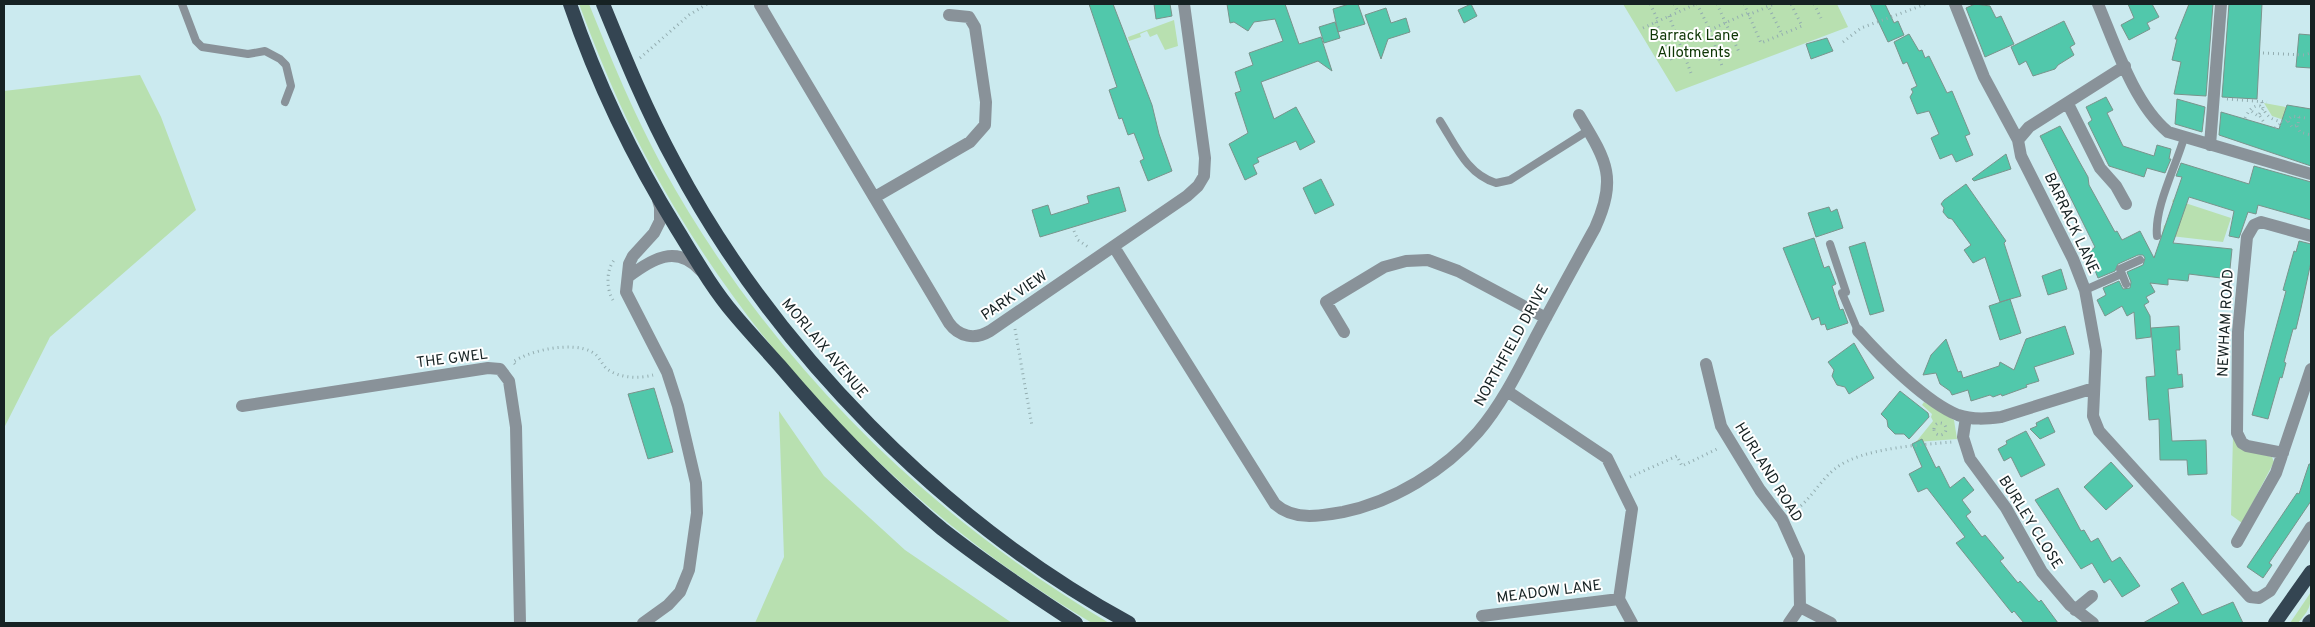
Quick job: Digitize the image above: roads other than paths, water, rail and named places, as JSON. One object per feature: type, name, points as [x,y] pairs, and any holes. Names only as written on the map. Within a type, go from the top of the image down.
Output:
[{"type":"highway","points":[[570,4],[585,47],[621,130],[656,196],[705,275],[734,314],[812,404],[867,462],[942,528],[1010,579],[1076,623]]},
{"type":"highway","name":"MORLAIX AVENUE","points":[[604,4],[645,105],[676,165],[738,264],[801,349],[855,409],[941,490],[1013,548],[1086,598],[1129,623]]},
{"type":"highway","points":[[2274,623],[2311,572]]},
{"type":"street","name":"PARK VIEW","points":[[760,4],[957,332],[967,336],[979,337],[1114,247],[1187,196],[1198,186],[1204,176],[1205,158],[1184,4]]},
{"type":"street","name":"BARRACK LANE","points":[[1954,4],[1984,77],[2018,140],[2021,156],[2073,259],[2085,290],[2095,337],[2093,416],[2099,431],[2246,594],[2254,598],[2259,598],[2270,592],[2311,527]]},
{"type":"street","points":[[2098,4],[2138,93],[2163,127],[2184,138],[2311,174]]},
{"type":"street","points":[[2210,145],[2221,4]]},
{"type":"street","points":[[875,197],[970,142],[986,125],[986,102],[975,27],[969,17],[949,15]]},
{"type":"street","points":[[2018,140],[2029,127],[2068,104],[2125,66]]},
{"type":"street","points":[[2068,104],[2100,168],[2116,186],[2126,204]]},
{"type":"street","name":"NORTHFIELD DRIVE","points":[[1114,247],[1264,491],[1275,504],[1287,513],[1303,516],[1349,511],[1407,487],[1446,462],[1483,426],[1507,391],[1595,228],[1606,201],[1607,170],[1599,146],[1579,114]]},
{"type":"street","points":[[643,623],[668,606],[680,592],[688,570],[697,513],[696,483],[678,406],[665,370],[626,292],[629,264],[633,256],[654,233],[660,221],[660,207],[656,196]]},
{"type":"street","name":"NEWHAM ROAD","points":[[2283,453],[2247,446],[2242,443],[2238,433],[2238,332],[2246,237],[2251,228],[2261,222],[2311,236]]},
{"type":"street","points":[[628,276],[650,262],[669,256],[680,256],[692,261],[705,275]]},
{"type":"street","points":[[1344,332],[1326,302],[1384,267],[1418,260],[1428,260],[1448,266],[1546,318]]},
{"type":"street","points":[[1858,331],[1929,398],[1943,408],[1966,417],[1989,419],[2001,417],[2094,388]]},
{"type":"street","name":"HURLAND ROAD","points":[[1706,364],[1720,426],[1760,490],[1782,519],[1799,557],[1800,607]]},
{"type":"street","name":"THE GWEL","points":[[242,406],[488,368],[500,370],[510,381],[516,427],[520,623]]},
{"type":"street","points":[[2237,542],[2271,483],[2311,369]]},
{"type":"street","points":[[1507,391],[1607,458],[1632,509],[1619,599],[1632,623]]},
{"type":"street","name":"BURLEY CLOSE","points":[[1966,417],[1964,440],[1970,459],[2006,508],[2036,564],[2059,594],[2075,610],[2093,623]]},
{"type":"street","points":[[2075,610],[2092,596]]},
{"type":"street","name":"MEADOW LANE","points":[[1482,616],[1619,599]]},
{"type":"street","points":[[1790,623],[1800,607],[1831,623]]},
{"type":"lane","points":[[182,4],[196,41],[202,48],[248,54],[265,51],[280,59],[286,65],[291,86],[285,102]]},
{"type":"lane","points":[[1440,121],[1469,167],[1477,174],[1496,183],[1510,180],[1588,130]]},
{"type":"lane","points":[[2157,236],[2156,227],[2159,210],[2184,138]]},
{"type":"lane","points":[[1830,244],[1846,292],[1842,293],[1858,331]]},
{"type":"lane","points":[[2126,284],[2120,270],[2140,260]]},
{"type":"lane","points":[[2085,290],[2121,274]]},
{"type":"park label","name":"Barrack Lane Allotments","points":[[1694,44]]}]
